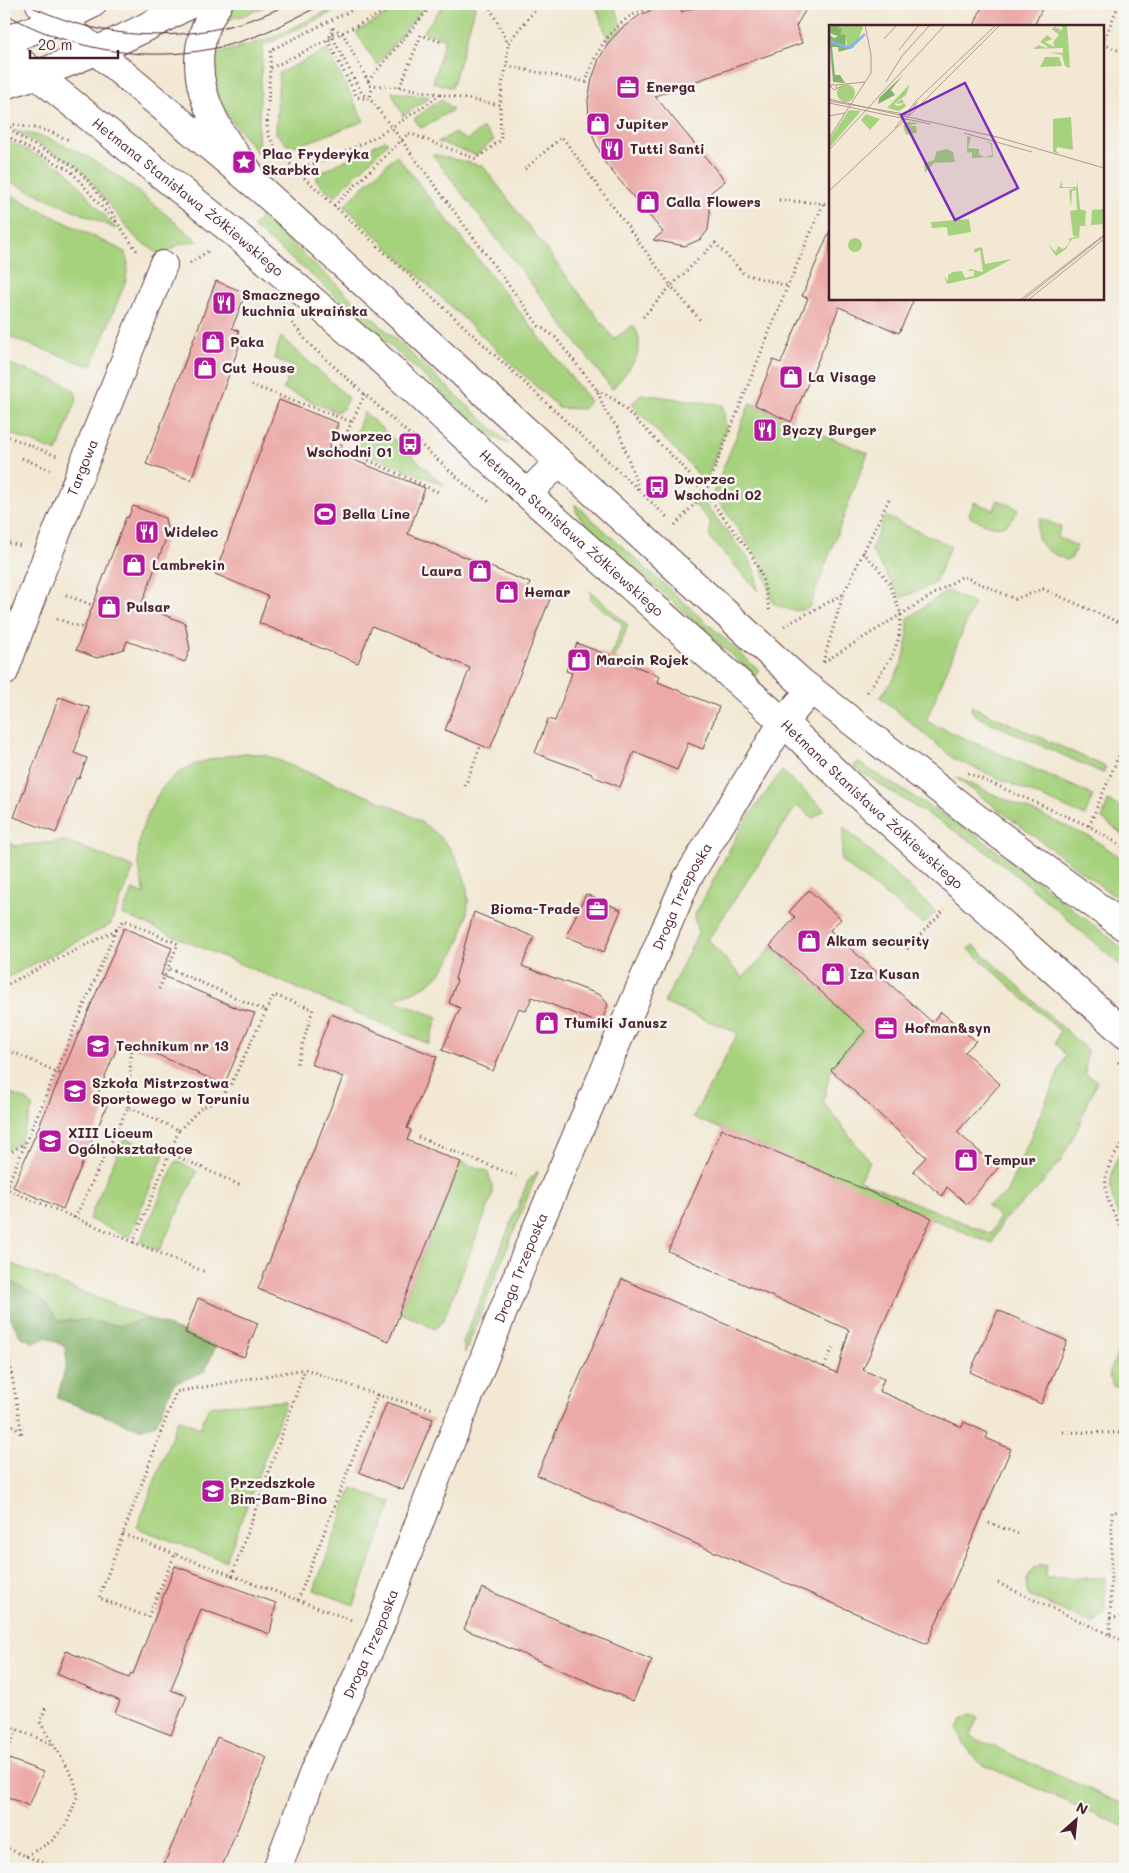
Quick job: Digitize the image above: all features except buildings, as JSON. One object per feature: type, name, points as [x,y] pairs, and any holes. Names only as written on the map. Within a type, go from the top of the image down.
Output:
[{"type":"main road","points":[[4,41],[50,12],[92,4]]},
{"type":"main road","points":[[4,84],[36,75],[96,50],[152,25],[190,4]]},
{"type":"main road","points":[[218,4],[207,24],[200,51],[199,71],[203,93],[212,117],[227,145],[273,182],[559,462],[811,690],[970,814],[1125,927]]},
{"type":"main road","points":[[50,12],[96,50],[273,182]]},
{"type":"main road","name":"Hetmana Stanisława Żółkiewskiego","points":[[4,49],[232,231],[376,355],[527,494],[783,722],[855,791],[1125,1034]]},
{"type":"main road","name":"Targowa","points":[[4,672],[37,582],[176,264]]},
{"type":"main road","points":[[527,494],[559,462]]},
{"type":"main road","name":"Droga Trzeposka","points":[[277,1869],[315,1769],[380,1626],[440,1468],[531,1242],[684,888],[783,722],[811,690]]},
{"type":"path","points":[[364,4],[271,50],[267,134],[275,148],[334,206],[682,531]]},
{"type":"path","points":[[270,68],[386,11],[390,4]]},
{"type":"path","points":[[369,83],[433,4]]},
{"type":"path","points":[[334,206],[408,133],[476,159],[501,140],[500,105],[508,43],[488,4]]},
{"type":"path","points":[[508,43],[540,4]]},
{"type":"path","points":[[506,66],[586,82],[591,64],[615,28],[631,16],[662,4]]},
{"type":"path","points":[[1104,41],[1119,4]]},
{"type":"path","points":[[332,28],[342,34],[369,83],[372,89],[370,99]]},
{"type":"path","points":[[332,28],[333,38],[362,94],[370,99],[402,140],[539,326],[560,342],[597,390],[606,413],[618,428],[640,491]]},
{"type":"path","points":[[332,28],[328,41],[357,97],[370,99]]},
{"type":"path","points":[[400,87],[421,35],[442,42]]},
{"type":"path","points":[[1104,43],[1125,53]]},
{"type":"path","points":[[369,83],[500,105]]},
{"type":"path","points":[[273,182],[296,170],[342,154],[392,128],[441,94]]},
{"type":"path","points":[[7,123],[17,136],[47,150],[74,167],[115,217],[116,222]]},
{"type":"path","points":[[4,131],[13,140],[71,171],[116,222],[139,253]]},
{"type":"path","points":[[525,169],[562,136],[671,286],[700,320]]},
{"type":"path","points":[[779,200],[829,204]]},
{"type":"path","points":[[675,525],[705,493],[823,204]]},
{"type":"path","points":[[643,317],[671,286],[716,243],[744,274],[788,286]]},
{"type":"path","points":[[176,264],[211,249]]},
{"type":"path","points":[[251,385],[352,422]]},
{"type":"path","points":[[597,390],[617,401],[683,467],[750,552],[762,576],[770,617],[764,610]]},
{"type":"path","points":[[338,454],[364,394]]},
{"type":"path","points":[[340,447],[440,493]]},
{"type":"path","points":[[22,458],[55,472]]},
{"type":"path","points":[[823,663],[843,595],[889,499]]},
{"type":"path","points":[[5,502],[11,504]]},
{"type":"path","points":[[858,690],[865,696],[892,657],[899,637],[901,614],[889,583],[863,552]]},
{"type":"path","points":[[823,663],[963,576],[1015,599],[1043,589],[1125,625]]},
{"type":"path","points":[[66,595],[92,605]]},
{"type":"path","points":[[782,627],[843,595]]},
{"type":"path","points":[[57,619],[84,628]]},
{"type":"path","points":[[776,622],[789,633]]},
{"type":"path","points":[[817,657],[830,668]]},
{"type":"path","points":[[1089,826],[1125,741]]},
{"type":"path","points":[[465,786],[481,745]]},
{"type":"path","points":[[964,772],[1089,826],[1125,848]]},
{"type":"path","points":[[907,949],[946,908]]},
{"type":"path","points":[[159,989],[178,944],[124,920],[116,930],[5,1188],[205,1272]]},
{"type":"path","points":[[4,986],[116,930]]},
{"type":"path","points":[[168,968],[266,1011]]},
{"type":"path","points":[[133,1243],[179,1130],[201,1108],[216,1101],[230,1086],[274,995],[312,1009],[296,1067]]},
{"type":"path","points":[[75,1218],[128,1107],[132,1040]]},
{"type":"path","points":[[4,1048],[61,1074]]},
{"type":"path","points":[[128,1107],[179,1130]]},
{"type":"path","points":[[418,1137],[516,1176]]},
{"type":"path","points":[[4,1158],[26,1142]]},
{"type":"path","points":[[1125,1142],[1117,1150],[1106,1173],[1107,1199],[1120,1225],[1125,1229]]},
{"type":"path","points":[[170,1152],[242,1186]]},
{"type":"path","points":[[4,1329],[22,1435],[4,1415]]},
{"type":"path","points":[[824,1367],[834,1345]]},
{"type":"path","points":[[232,1576],[305,1368]]},
{"type":"path","points":[[175,1554],[148,1617],[99,1598],[176,1392],[305,1368],[377,1395],[438,1410]]},
{"type":"path","points":[[298,1600],[377,1395]]},
{"type":"path","points":[[1063,1432],[1125,1433]]},
{"type":"path","points":[[1110,1635],[1112,1512],[1125,1511]]},
{"type":"path","points":[[989,1523],[1020,1534]]},
{"type":"path","points":[[123,1534],[359,1622]]},
{"type":"path","points":[[998,1583],[1125,1641]]},
{"type":"path","points":[[1110,1618],[1125,1617]]},
{"type":"path","points":[[26,1856],[52,1841],[67,1823],[78,1795],[73,1777],[40,1722],[46,1707]]},
{"type":"path","points":[[4,1724],[55,1746]]},
{"type":"path","points":[[6,1753],[17,1730]]},
{"type":"path","points":[[4,1848],[58,1869]]},
{"type":"green space","points":[[232,4],[273,4],[224,21]]},
{"type":"green space","points":[[342,4],[349,4],[263,46],[258,134],[259,154],[231,121],[225,110],[216,86],[214,55],[271,38]]},
{"type":"green space","points":[[405,4],[427,4],[377,65],[356,32]]},
{"type":"green space","points":[[444,4],[475,4],[452,88],[433,82],[445,39],[423,32]]},
{"type":"green space","points":[[599,4],[614,4],[622,28],[609,42],[596,6]]},
{"type":"green space","points":[[327,50],[364,121],[300,145],[287,145],[276,133],[279,73]]},
{"type":"green space","points":[[392,92],[430,97],[403,116]]},
{"type":"green space","points":[[441,99],[453,110],[421,128],[414,119]]},
{"type":"green space","points":[[483,128],[494,140],[476,155],[438,142],[454,133],[467,140]]},
{"type":"green space","points":[[14,131],[41,137],[66,146],[90,158],[135,189],[198,241],[180,244],[167,252],[159,254],[134,236],[78,166]]},
{"type":"green space","points":[[4,137],[66,170],[116,229],[4,179]]},
{"type":"green space","points":[[385,140],[388,143],[334,197],[316,180],[318,174]]},
{"type":"green space","points":[[432,154],[483,166],[614,339],[633,325],[638,334],[638,351],[630,367],[612,389]]},
{"type":"green space","points":[[396,155],[590,401],[583,409],[559,408],[344,206]]},
{"type":"green space","points":[[4,192],[125,252],[128,263],[126,280],[93,363],[89,366],[4,335]]},
{"type":"green space","points":[[262,216],[509,444],[491,437],[320,282],[253,227]]},
{"type":"green space","points":[[281,337],[348,397],[343,409],[336,412],[283,389],[292,367],[274,358]]},
{"type":"green space","points":[[4,362],[65,384],[75,392],[77,399],[57,452],[4,431]]},
{"type":"green space","points":[[641,394],[723,405],[726,428],[705,484],[693,468],[631,405]]},
{"type":"green space","points":[[750,403],[868,453],[809,608],[804,610],[791,610],[773,603],[761,562],[713,493]]},
{"type":"green space","points":[[364,412],[444,485],[363,452],[355,437]]},
{"type":"green space","points":[[701,499],[751,562],[758,591],[710,538],[710,521],[695,505]]},
{"type":"green space","points":[[998,500],[1018,509],[1009,523],[1003,526],[991,526],[970,517],[969,514],[974,502],[994,510]]},
{"type":"green space","points":[[575,504],[759,670],[755,676],[584,523],[576,511]]},
{"type":"green space","points":[[885,516],[951,546],[934,584],[901,598],[871,550]]},
{"type":"green space","points":[[1040,518],[1061,527],[1057,537],[1077,546],[1071,559],[1066,560],[1042,545],[1037,535]]},
{"type":"green space","points":[[590,591],[628,625],[615,658],[611,656],[623,625],[591,600]]},
{"type":"green space","points":[[947,591],[974,603],[926,721],[1093,795],[1085,816],[954,759],[880,697],[894,678],[903,660],[907,642],[908,618]]},
{"type":"green space","points":[[971,706],[1106,767],[1103,773],[978,717],[972,712]]},
{"type":"green space","points":[[245,753],[265,755],[400,810],[430,829],[443,840],[454,854],[464,877],[468,901],[466,919],[456,948],[452,957],[433,980],[425,986],[394,1000],[438,1017],[429,1044],[122,914],[133,890],[145,895],[139,866],[139,845],[144,825],[161,789],[175,776],[193,765]]},
{"type":"green space","points":[[857,762],[973,833],[1026,872],[1125,950],[1125,969],[985,851],[854,767]]},
{"type":"green space","points":[[782,771],[825,810],[813,818],[797,805],[708,940],[743,978],[769,950],[770,946],[865,1031],[831,1070],[823,1102],[870,1162],[859,1180],[991,1234],[999,1217],[987,1206],[1006,1194],[1066,1055],[1055,1044],[1060,1031],[969,949],[973,945],[1087,1050],[1085,1074],[1097,1081],[1078,1127],[1060,1162],[1032,1195],[1002,1221],[992,1244],[693,1117],[738,1033],[664,1003],[698,933],[694,917],[743,824]]},
{"type":"green space","points":[[955,777],[1090,837],[1125,860],[1125,904]]},
{"type":"green space","points":[[1108,801],[1125,809],[1125,836],[1102,819]]},
{"type":"green space","points":[[844,827],[936,912],[923,924],[841,861]]},
{"type":"green space","points":[[4,841],[15,846],[67,841],[134,868],[110,925],[4,979]]},
{"type":"green space","points":[[4,1091],[27,1100],[33,1107],[19,1143],[4,1152]]},
{"type":"green space","points":[[124,1138],[164,1155],[129,1237],[89,1219]]},
{"type":"green space","points":[[1125,1146],[1125,1224],[1114,1205],[1111,1185],[1115,1165]]},
{"type":"green space","points":[[176,1161],[197,1172],[159,1251],[140,1242]]},
{"type":"green space","points":[[461,1162],[487,1171],[492,1184],[492,1197],[443,1321],[435,1329],[399,1312]]},
{"type":"green space","points":[[538,1171],[465,1353],[463,1342],[528,1181]]},
{"type":"green space","points":[[4,1261],[150,1319],[121,1326],[85,1320],[59,1321],[42,1298],[4,1278]]},
{"type":"green space","points":[[4,1278],[42,1298],[59,1321],[85,1320],[121,1326],[150,1319],[217,1343],[205,1371],[174,1384],[156,1424],[140,1429],[57,1398],[67,1362],[65,1347],[47,1337],[34,1343],[20,1336],[11,1319],[4,1316]]},
{"type":"green space","points":[[1125,1336],[1125,1386],[1113,1386],[1109,1377],[1110,1371]]},
{"type":"green space","points":[[286,1401],[226,1561],[137,1528],[178,1419],[200,1428],[209,1406]]},
{"type":"green space","points":[[352,1488],[392,1503],[354,1605],[314,1590]]},
{"type":"green space","points":[[1039,1565],[1046,1565],[1046,1578],[1105,1578],[1105,1614],[1091,1623],[1029,1596],[1026,1588],[1029,1574]]},
{"type":"green space","points":[[971,1714],[978,1717],[970,1736],[1125,1805],[1125,1827],[979,1763],[964,1744],[958,1729],[962,1719]]},
{"type":"tram line","points":[[25,4],[62,19],[101,30],[128,34],[156,35],[183,34],[237,24],[288,4]]},
{"type":"tram line","points":[[4,13],[32,27],[91,47],[121,52],[153,54],[184,53],[215,48],[245,40],[275,28],[324,4]]},
{"type":"place","name":"Energa","points":[[628,87]]},
{"type":"place","name":"Jupiter","points":[[598,124]]},
{"type":"place","name":"Tutti Santi","points":[[612,149]]},
{"type":"place","name":"Plac Fryderyka Skarbka","points":[[244,162]]},
{"type":"place","name":"Calla Flowers","points":[[648,202]]},
{"type":"place","name":"Smacznego kuchnia ukraińska","points":[[224,303]]},
{"type":"place","name":"Paka","points":[[213,342]]},
{"type":"place","name":"Cut House","points":[[205,368]]},
{"type":"place","name":"La Visage","points":[[791,377]]},
{"type":"place","name":"Byczy Burger","points":[[765,430]]},
{"type":"place","name":"Dworzec Wschodni 01","points":[[410,444]]},
{"type":"place","name":"Dworzec Wschodni 02","points":[[657,487]]},
{"type":"place","name":"Bella Line","points":[[325,514]]},
{"type":"place","name":"Widelec","points":[[147,532]]},
{"type":"place","name":"Lambrekin","points":[[134,565]]},
{"type":"place","name":"Laura","points":[[480,571]]},
{"type":"place","name":"Hemar","points":[[507,592]]},
{"type":"place","name":"Pulsar","points":[[109,607]]},
{"type":"place","name":"Marcin Rojek","points":[[579,660]]},
{"type":"place","name":"Bioma-Trade","points":[[597,909]]},
{"type":"place","name":"Alkam security","points":[[809,941]]},
{"type":"place","name":"Iza Kusan","points":[[833,974]]},
{"type":"place","name":"Tłumiki Janusz","points":[[547,1023]]},
{"type":"place","name":"Hofman&syn","points":[[886,1028]]},
{"type":"place","name":"Technikum nr 13","points":[[98,1046]]},
{"type":"place","name":"Szkoła Mistrzostwa Sportowego w Toruniu","points":[[75,1091]]},
{"type":"place","name":"XIII Liceum Ogólnokształcące","points":[[50,1141]]},
{"type":"place","name":"Tempur","points":[[966,1160]]},
{"type":"place","name":"Przedszkole Bim-Bam-Bino","points":[[213,1491]]}]
